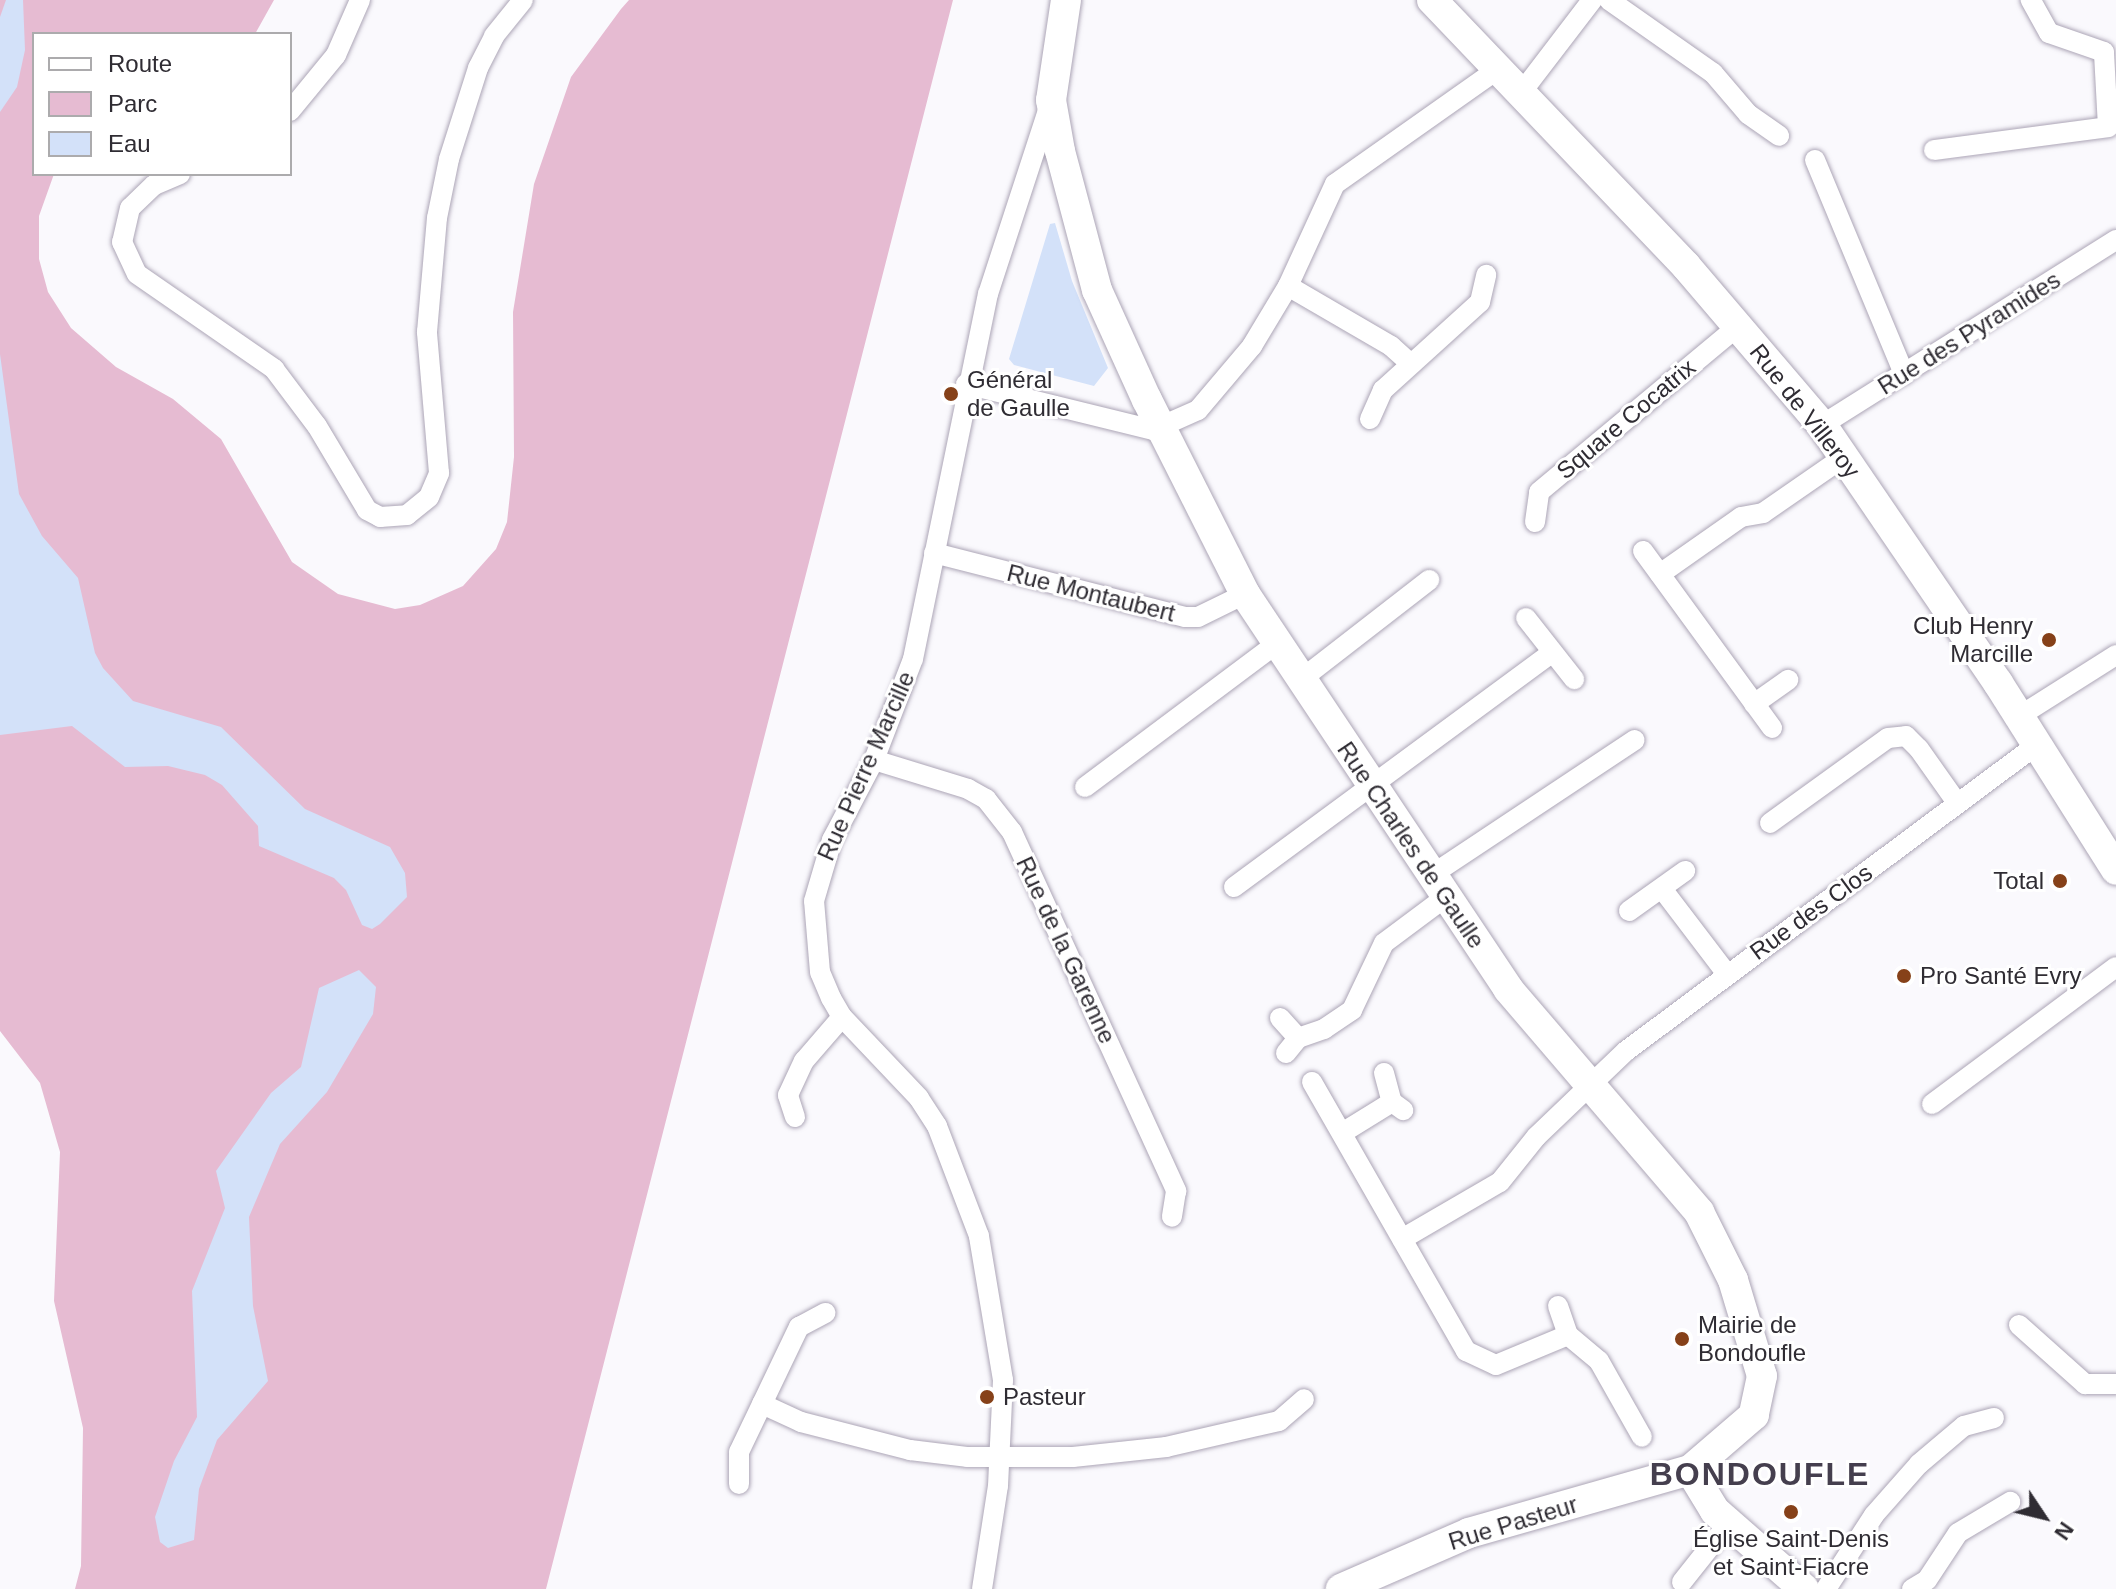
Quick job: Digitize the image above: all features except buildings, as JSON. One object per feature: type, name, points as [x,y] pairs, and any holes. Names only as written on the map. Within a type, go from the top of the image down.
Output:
[{"type":"street","points":[[292,109],[336,55],[360,0]]},
{"type":"street","points":[[175,176],[154,185],[130,208],[122,242],[137,274],[274,369],[317,426],[357,501],[367,510],[380,517],[407,515],[429,497],[439,473],[427,332],[437,218],[449,159],[478,68],[494,36],[523,0]]},
{"type":"street","name":"Rue Charles de Gaulle","points":[[1066,0],[1051,100],[1097,290],[1162,430],[1245,594],[1299,681],[1527,1016],[1654,1154],[1716,1241],[1756,1343],[1762,1376],[1758,1406],[1743,1427],[1690,1470]]},
{"type":"street","name":"Rue de Villeroy","points":[[1432,0],[1737,327],[1822,425],[2018,717],[2116,870]]},
{"type":"street","points":[[1521,93],[1592,0]]},
{"type":"street","points":[[1609,0],[1713,73],[1748,114],[1779,136]]},
{"type":"street","points":[[1934,150],[2099,132],[2108,127],[2113,83],[2104,52],[2049,33],[2031,0]]},
{"type":"street","points":[[966,384],[1134,428],[1162,430],[1198,410],[1225,382],[1288,286],[1335,184],[1498,69]]},
{"type":"street","name":"Rue Pierre Marcille","points":[[982,1589],[1001,1455],[1001,1351],[979,1236],[937,1126],[899,1075],[842,1017],[820,972],[814,901],[832,840],[874,760],[913,659],[966,384],[997,265],[1051,100]]},
{"type":"street","points":[[1815,160],[1904,374]]},
{"type":"street","name":"Rue des Pyramides","points":[[1822,425],[2116,240]]},
{"type":"street","points":[[1370,419],[1383,390],[1480,302],[1486,275]]},
{"type":"street","points":[[1288,286],[1391,346],[1411,364]]},
{"type":"street","name":"Square Cocatrix","points":[[1535,522],[1539,492],[1737,327]]},
{"type":"street","points":[[1660,574],[1741,517],[1763,513],[1844,457]]},
{"type":"street","points":[[1643,551],[1772,728]]},
{"type":"street","name":"Rue Montaubert","points":[[934,553],[1185,617],[1198,617],[1245,594]]},
{"type":"street","points":[[1299,681],[1417,584]]},
{"type":"street","points":[[1526,618],[1574,679]]},
{"type":"street","points":[[1085,787],[1276,644]]},
{"type":"street","points":[[1234,887],[1551,653]]},
{"type":"street","points":[[2018,717],[2116,655]]},
{"type":"street","points":[[1754,704],[1788,680]]},
{"type":"street","points":[[1770,823],[1888,738],[1906,736],[1919,749],[1958,804]]},
{"type":"street","points":[[1280,1018],[1292,1046],[1352,1010],[1384,943],[1440,885],[1635,740]]},
{"type":"street","name":"Rue des Clos","points":[[1402,1239],[1500,1182],[1590,1083],[1727,974],[2035,746]]},
{"type":"street","name":"Rue de la Garenne","points":[[874,760],[968,789],[986,799],[1012,832],[1176,1191],[1172,1217]]},
{"type":"street","points":[[1629,911],[1663,890],[1685,871]]},
{"type":"street","points":[[1663,890],[1727,974]]},
{"type":"street","points":[[1932,1104],[2116,967]]},
{"type":"street","points":[[795,1117],[788,1095],[804,1061],[842,1017]]},
{"type":"street","points":[[1342,1133],[1398,1106],[1384,1073]]},
{"type":"street","points":[[1312,1082],[1474,1359],[1496,1365],[1568,1335]]},
{"type":"street","points":[[1558,1306],[1568,1335],[1599,1361],[1642,1437]]},
{"type":"street","points":[[739,1484],[739,1452],[799,1327],[825,1313]]},
{"type":"street","points":[[2019,1325],[2085,1384],[2116,1384]]},
{"type":"street","points":[[762,1404],[801,1422],[910,1450],[1073,1457],[1166,1447],[1279,1421],[1304,1399]]},
{"type":"street","points":[[1826,1589],[1874,1515],[1919,1464],[1964,1426],[1994,1418]]},
{"type":"street","points":[[1690,1470],[1729,1523],[1804,1589]]},
{"type":"street","name":"Rue Pasteur","points":[[1341,1589],[1469,1533],[1690,1470]]},
{"type":"street","points":[[1912,1589],[1927,1580],[1958,1533],[2010,1502]]},
{"type":"street","points":[[1682,1582],[1729,1523]]},
{"type":"green space","points":[[0,0],[274,0],[256,32],[32,32],[32,176],[53,176],[39,216],[39,259],[48,292],[71,328],[116,367],[173,399],[221,439],[292,562],[338,594],[395,609],[420,605],[463,586],[496,549],[507,522],[514,457],[513,312],[534,184],[571,77],[629,0],[953,0],[546,1589],[75,1589],[81,1566],[83,1428],[54,1301],[60,1152],[40,1083],[0,1031]]},
{"type":"water","points":[[6,0],[23,0],[25,50],[17,87],[0,112],[0,17]]},
{"type":"water","points":[[1055,223],[1072,281],[1108,368],[1094,386],[1014,365],[1009,359],[1050,224]]},
{"type":"water","points":[[0,354],[19,494],[42,536],[78,578],[95,653],[103,668],[133,701],[221,727],[305,809],[390,847],[405,873],[407,897],[380,924],[372,929],[362,925],[346,890],[334,878],[259,846],[258,826],[222,785],[205,775],[168,766],[125,767],[72,726],[0,735]]},
{"type":"water","points":[[359,970],[376,987],[373,1014],[327,1092],[280,1144],[249,1217],[253,1306],[268,1381],[217,1440],[199,1489],[194,1540],[168,1548],[160,1542],[155,1517],[174,1461],[197,1417],[192,1291],[225,1208],[216,1171],[271,1093],[301,1067],[319,988]]},
{"type":"place","name":"Général de Gaulle","points":[[951,394]]},
{"type":"place","name":"Club Henry Marcille","points":[[2049,640]]},
{"type":"place","name":"Total","points":[[2060,881]]},
{"type":"place","name":"Pro Santé Evry","points":[[1904,976]]},
{"type":"place","name":"Mairie de Bondoufle","points":[[1682,1339]]},
{"type":"place","name":"Pasteur","points":[[987,1397]]},
{"type":"place","name":"Église Saint-Denis et Saint-Fiacre","points":[[1791,1512]]},
{"type":"district","name":"BONDOUFLE","points":[[1760,1474]]}]
